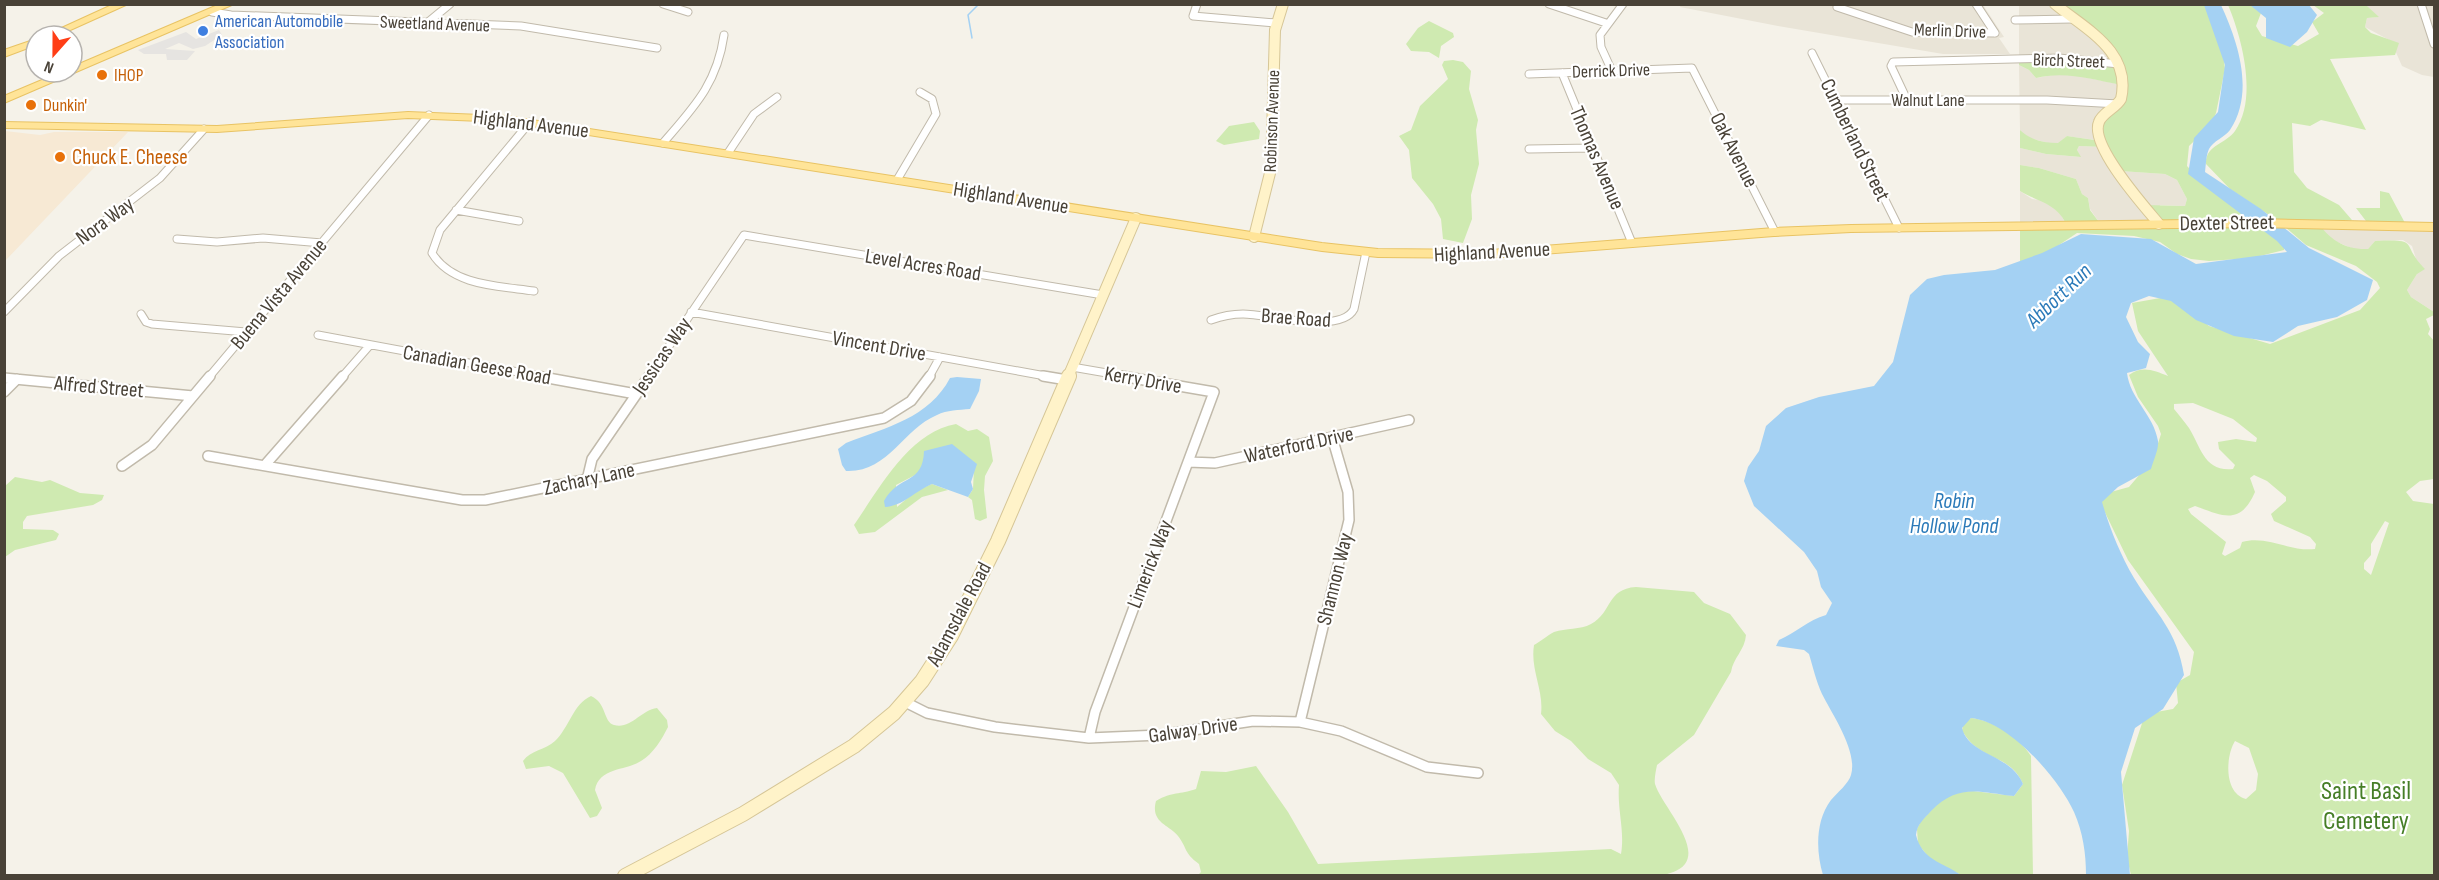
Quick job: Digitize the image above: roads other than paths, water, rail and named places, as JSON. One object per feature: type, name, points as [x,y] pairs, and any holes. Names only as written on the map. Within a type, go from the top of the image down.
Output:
[{"type":"main road","points":[[77,24],[123,4]]},
{"type":"main road","points":[[84,66],[229,4]]},
{"type":"main road","points":[[4,54],[24,46]]},
{"type":"main road","points":[[4,100],[42,84]]},
{"type":"main road","name":"Highland Avenue","points":[[4,125],[204,129],[429,115],[530,122],[1254,237],[1366,252],[1473,255],[1775,232],[2019,226]]},
{"type":"main road","name":"Dexter Street","points":[[2019,226],[2285,223],[2434,227]]},
{"type":"street","points":[[427,23],[450,4]]},
{"type":"street","points":[[663,4],[688,12]]},
{"type":"street","points":[[1197,4],[1193,16],[1276,23]]},
{"type":"street","name":"Robinson Avenue","points":[[1254,237],[1272,161],[1276,23],[1283,4]]},
{"type":"street","points":[[1549,4],[1606,23]]},
{"type":"street","points":[[1612,71],[1599,39],[1606,23],[1623,4]]},
{"type":"street","name":"Merlin Drive","points":[[1838,6],[1912,32],[1995,33],[1976,4]]},
{"type":"street","points":[[2055,4],[2072,19],[2107,43],[2119,64],[2122,91],[2118,104],[2097,124],[2099,138],[2115,166],[2158,224]]},
{"type":"street","points":[[2421,4],[2434,44]]},
{"type":"street","points":[[1829,16],[1838,6]]},
{"type":"street","name":"Sweetland Avenue","points":[[212,12],[231,15],[522,27],[657,48]]},
{"type":"street","points":[[2424,12],[2434,13]]},
{"type":"street","points":[[2015,20],[2072,19]]},
{"type":"street","points":[[663,143],[712,82],[721,60],[724,35]]},
{"type":"street","name":"Cumberland Street","points":[[1812,52],[1899,228]]},
{"type":"street","name":"Birch Street","points":[[1907,100],[1892,63],[1918,59],[2059,58],[2119,64]]},
{"type":"street","name":"Derrick Drive","points":[[1529,74],[1692,68]]},
{"type":"street","name":"Oak Avenue","points":[[1692,68],[1775,232]]},
{"type":"street","name":"Thomas Avenue","points":[[1562,73],[1632,243]]},
{"type":"street","points":[[897,180],[936,114],[932,99],[920,92]]},
{"type":"street","points":[[728,153],[753,115],[766,102],[777,97]]},
{"type":"street","name":"Walnut Lane","points":[[1837,100],[2019,100],[2118,104]]},
{"type":"street","name":"Buena Vista Avenue","points":[[122,466],[146,451],[429,115]]},
{"type":"street","points":[[530,122],[456,210],[436,237],[432,253],[438,266],[459,277],[534,291]]},
{"type":"street","name":"Nora Way","points":[[4,312],[65,251],[160,178],[204,129]]},
{"type":"street","points":[[1529,149],[1593,148]]},
{"type":"street","points":[[456,210],[519,221]]},
{"type":"street","name":"Adamsdale Road","points":[[624,876],[743,814],[839,755],[875,730],[905,702],[940,653],[970,600],[1136,218]]},
{"type":"street","name":"Level Acres Road","points":[[744,235],[1103,295]]},
{"type":"street","name":"Jessicas Way","points":[[587,480],[592,459],[744,235]]},
{"type":"street","points":[[177,239],[217,242],[263,238],[322,243]]},
{"type":"street","name":"Brae Road","points":[[1211,320],[1237,313],[1323,322],[1343,320],[1351,315],[1356,305],[1366,252]]},
{"type":"street","name":"Vincent Drive","points":[[691,312],[940,357],[1070,374]]},
{"type":"street","points":[[141,314],[152,324],[246,332]]},
{"type":"street","name":"Canadian Geese Road","points":[[318,335],[636,394]]},
{"type":"street","points":[[265,465],[370,345]]},
{"type":"street","name":"Zachary Lane","points":[[208,456],[469,501],[495,499],[884,418],[906,407],[918,396],[940,357]]},
{"type":"street","name":"Kerry Drive","points":[[1070,374],[1214,392]]},
{"type":"street","name":"Alfred Street","points":[[4,378],[193,396]]},
{"type":"street","points":[[4,392],[17,379]]},
{"type":"street","name":"Limerick Way","points":[[1089,738],[1092,720],[1214,392]]},
{"type":"street","name":"Waterford Drive","points":[[1188,462],[1215,463],[1408,420]]},
{"type":"street","name":"Shannon Way","points":[[1299,722],[1349,520],[1348,492],[1332,437]]},
{"type":"street","name":"Galway Drive","points":[[905,702],[927,713],[994,727],[1089,738],[1151,736],[1260,721],[1299,722],[1341,731],[1427,767],[1478,773]]},
{"type":"water","name":"Robin Hollow Pond","points":[[2204,5],[2221,5],[2238,51],[2243,84],[2242,100],[2237,115],[2230,130],[2209,149],[2205,172],[2261,209],[2309,248],[2373,280],[2367,300],[2337,317],[2298,326],[2273,342],[2234,336],[2196,320],[2171,301],[2149,296],[2131,303],[2126,317],[2138,342],[2150,354],[2146,368],[2127,373],[2133,391],[2156,432],[2158,448],[2151,469],[2118,487],[2102,502],[2108,522],[2129,569],[2171,634],[2181,659],[2184,675],[2163,709],[2135,728],[2121,772],[2130,875],[2086,875],[2085,851],[2080,828],[2074,812],[2057,784],[2032,754],[2017,741],[1986,722],[1971,718],[1962,728],[1966,737],[1981,750],[2009,767],[2023,784],[2014,796],[1970,792],[1950,796],[1921,822],[1916,835],[1923,850],[1934,860],[1961,875],[1823,875],[1818,847],[1822,817],[1831,800],[1850,778],[1851,755],[1843,733],[1820,689],[1809,654],[1804,650],[1776,646],[1779,640],[1826,615],[1832,603],[1821,587],[1817,571],[1804,552],[1754,506],[1744,481],[1748,467],[1759,451],[1766,426],[1786,408],[1819,397],[1874,386],[1893,362],[1910,295],[1927,279],[1995,270],[2042,253],[2081,234],[2151,239],[2196,264],[2287,252],[2277,241],[2188,174],[2194,138],[2218,112],[2225,65]]},
{"type":"water","points":[[2250,5],[2309,5],[2317,15],[2307,32],[2290,47],[2266,38],[2266,18]]},
{"type":"water","points":[[950,378],[981,379],[979,391],[970,409],[937,415],[914,430],[884,458],[873,465],[861,470],[846,471],[838,449],[846,443],[891,426],[919,412],[931,403]]},
{"type":"water","points":[[952,444],[977,464],[971,482],[973,489],[968,497],[932,484],[898,504],[885,507],[884,501],[890,492],[915,475],[923,462],[924,451]]},
{"type":"waterway","points":[[972,38],[968,15],[979,4]]},
{"type":"place","name":"American Automobile Association","points":[[203,31]]},
{"type":"place","name":"IHOP","points":[[102,75]]},
{"type":"place","name":"Dunkin'","points":[[31,105]]},
{"type":"place","name":"Chuck E. Cheese","points":[[60,157]]},
{"type":"water label","name":"Abbott Run","points":[[2059,296]]},
{"type":"park label","name":"Saint Basil Cemetery","points":[[2366,806]]}]
